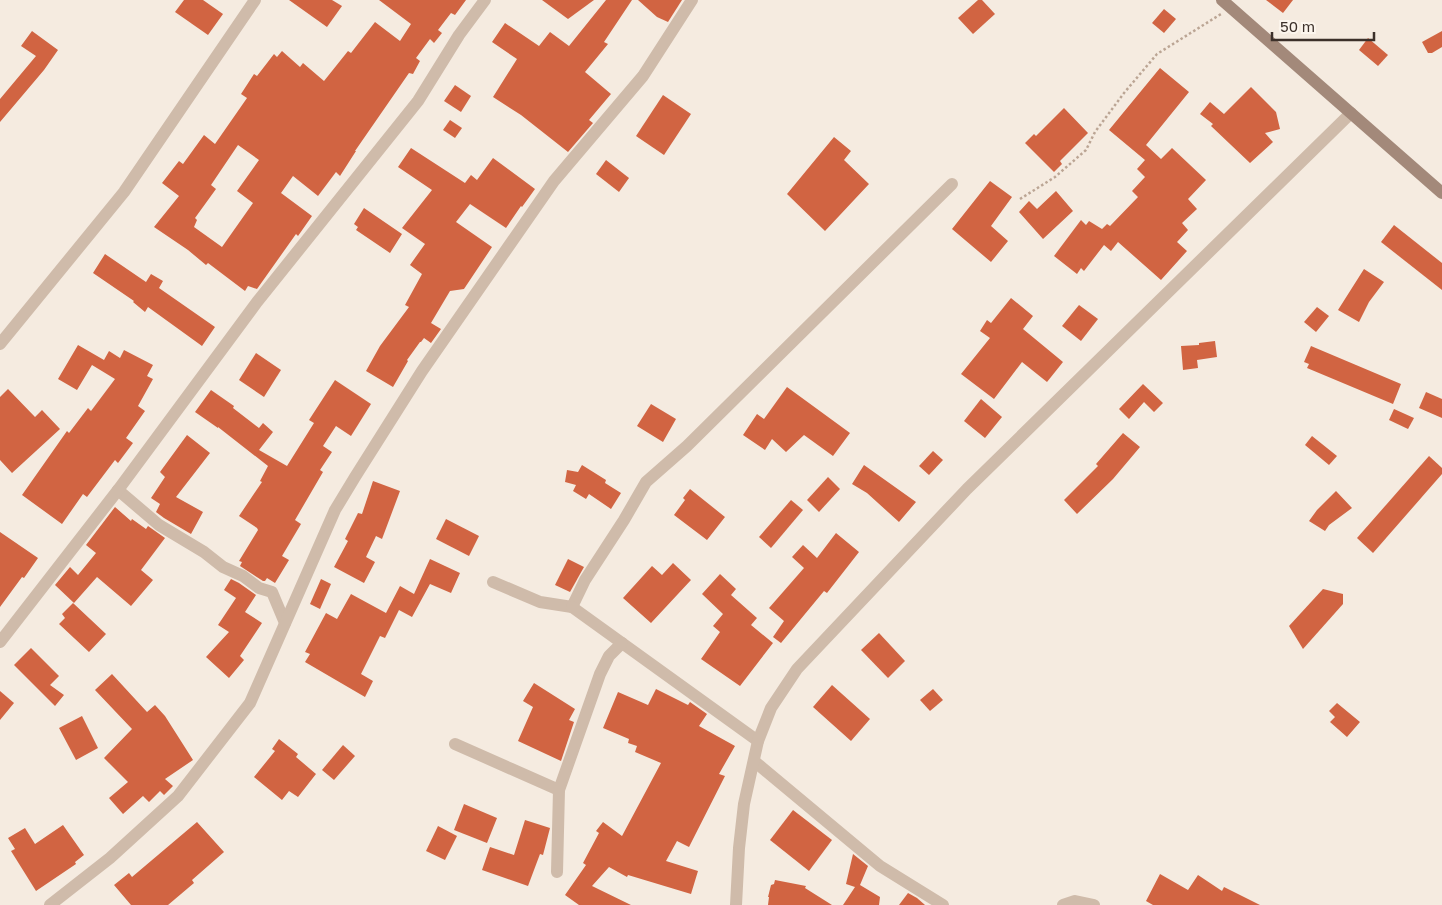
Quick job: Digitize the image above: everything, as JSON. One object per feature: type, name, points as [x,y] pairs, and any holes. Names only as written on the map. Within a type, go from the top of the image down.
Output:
[{"type":"main road","points":[[1226,4],[1442,193]]},
{"type":"street","points":[[0,344],[124,192],[255,0]]},
{"type":"street","points":[[0,642],[118,490],[257,302],[418,101],[459,35],[485,0]]},
{"type":"street","points":[[50,905],[110,858],[178,796],[250,703],[336,510],[422,371],[554,181],[643,76],[692,0]]},
{"type":"street","points":[[736,905],[743,813],[758,741],[771,708],[797,669],[968,489],[1351,113]]},
{"type":"street","points":[[572,607],[585,580],[646,482],[687,446],[952,184]]},
{"type":"street","points":[[118,490],[159,525],[204,552],[222,567],[243,576],[260,588],[272,592],[285,623]]},
{"type":"street","points":[[494,582],[540,602],[572,607],[758,741]]},
{"type":"street","points":[[556,872],[559,790],[600,674],[609,656],[622,643]]},
{"type":"street","points":[[455,744],[559,790]]},
{"type":"street","points":[[754,761],[880,866],[943,905]]},
{"type":"street","points":[[1063,905],[1074,901],[1094,905]]},
{"type":"path","points":[[1020,200],[1055,177],[1086,150],[1095,132],[1124,93],[1157,54],[1226,4]]},
{"type":"building","points":[[184,0],[203,0],[223,14],[208,35],[175,12]]},
{"type":"building","points":[[289,0],[332,0],[342,6],[327,27]]},
{"type":"building","points":[[379,0],[466,0],[455,15],[451,13],[438,30],[442,33],[434,43],[430,39],[416,58],[420,61],[413,74],[409,73],[340,176],[336,172],[318,196],[293,176],[281,193],[312,216],[298,236],[296,234],[257,289],[248,286],[245,291],[208,263],[206,265],[154,227],[179,196],[162,183],[179,161],[183,164],[204,135],[215,144],[247,98],[241,94],[254,74],[257,76],[274,54],[277,57],[282,51],[300,67],[303,63],[324,81],[348,51],[351,53],[375,22],[400,41],[411,24]],"holes":[[[238,145],[259,160],[237,191],[253,203],[222,247],[194,227],[197,220],[195,218],[216,189],[211,185]]]},
{"type":"building","points":[[542,0],[594,0],[568,19]]},
{"type":"building","points":[[606,0],[632,0],[604,42],[608,44],[585,72],[611,94],[589,120],[593,123],[568,152],[521,115],[493,97],[517,59],[492,42],[505,23],[539,46],[550,32],[569,46]]},
{"type":"building","points":[[638,0],[682,0],[668,22],[657,17]]},
{"type":"building","points":[[978,0],[982,0],[995,14],[973,34],[958,18]]},
{"type":"building","points":[[1266,0],[1293,0],[1283,13]]},
{"type":"building","points":[[1164,9],[1176,19],[1164,33],[1152,23]]},
{"type":"building","points":[[32,31],[58,50],[44,70],[0,122],[0,99],[36,56],[21,46]]},
{"type":"building","points":[[1442,31],[1442,47],[1432,53],[1428,53],[1422,42]]},
{"type":"building","points":[[1368,38],[1388,55],[1378,66],[1359,50]]},
{"type":"building","points":[[1160,68],[1189,92],[1146,145],[1161,159],[1172,148],[1206,180],[1188,199],[1197,209],[1182,223],[1188,230],[1177,242],[1187,251],[1161,280],[1118,242],[1111,251],[1104,245],[1084,271],[1081,268],[1077,274],[1054,256],[1081,220],[1086,225],[1089,221],[1102,229],[1107,224],[1110,226],[1138,197],[1132,191],[1145,177],[1137,169],[1145,160],[1109,130]]},
{"type":"building","points":[[455,85],[471,96],[461,112],[444,101]]},
{"type":"building","points":[[1251,87],[1276,112],[1280,129],[1265,133],[1273,142],[1250,163],[1211,126],[1213,124],[1200,114],[1210,102],[1224,114]]},
{"type":"building","points":[[663,95],[691,114],[664,155],[636,136]]},
{"type":"building","points":[[1064,108],[1088,133],[1060,161],[1062,164],[1054,172],[1025,143],[1034,134],[1036,136]]},
{"type":"building","points":[[450,120],[462,128],[455,138],[443,130]]},
{"type":"building","points":[[834,137],[851,151],[844,160],[869,184],[825,231],[787,194]]},
{"type":"building","points":[[411,148],[465,183],[471,175],[477,180],[493,158],[535,189],[506,228],[470,204],[456,222],[492,247],[464,289],[450,291],[431,323],[441,329],[431,343],[424,338],[420,342],[407,360],[393,387],[366,371],[380,346],[409,307],[405,305],[422,274],[410,265],[425,244],[402,228],[432,190],[398,167]]},
{"type":"building","points":[[606,160],[629,178],[619,192],[596,174]]},
{"type":"building","points":[[990,181],[1012,197],[991,226],[1008,241],[991,262],[952,229]]},
{"type":"building","points":[[1056,191],[1073,211],[1043,239],[1019,212],[1029,201],[1037,209]]},
{"type":"building","points":[[364,208],[402,234],[390,253],[356,230],[358,227],[354,224]]},
{"type":"building","points":[[1394,225],[1442,263],[1442,290],[1381,242]]},
{"type":"building","points":[[105,254],[146,282],[151,274],[163,281],[159,288],[215,327],[202,346],[148,307],[145,312],[134,301],[93,273]]},
{"type":"building","points":[[1364,269],[1384,282],[1369,302],[1359,322],[1338,310]]},
{"type":"building","points":[[1011,298],[1033,316],[1023,329],[1063,362],[1047,382],[1022,362],[994,399],[961,374],[990,338],[980,331],[987,320],[991,323]]},
{"type":"building","points":[[1079,305],[1098,319],[1081,341],[1062,326]]},
{"type":"building","points":[[1317,307],[1329,316],[1316,332],[1304,322]]},
{"type":"building","points":[[1215,341],[1217,357],[1197,360],[1198,368],[1183,370],[1181,346],[1199,345],[1199,343]]},
{"type":"building","points":[[78,345],[104,360],[109,351],[120,358],[124,350],[153,365],[147,376],[153,379],[138,406],[145,411],[126,438],[133,443],[118,463],[115,460],[87,497],[83,494],[62,524],[22,495],[67,431],[69,433],[88,408],[91,411],[115,379],[92,365],[77,390],[58,379]]},
{"type":"building","points":[[1311,346],[1401,384],[1393,404],[1307,368],[1309,364],[1304,362]]},
{"type":"building","points":[[256,353],[281,370],[264,397],[239,380]]},
{"type":"building","points":[[335,380],[371,404],[351,436],[336,426],[323,446],[332,452],[320,470],[323,472],[295,520],[301,524],[282,556],[289,560],[275,583],[267,578],[263,581],[240,566],[242,562],[239,561],[258,530],[239,516],[262,482],[260,481],[268,466],[218,427],[195,412],[211,390],[234,406],[233,408],[259,428],[263,423],[273,432],[259,450],[287,466],[314,423],[309,420]]},
{"type":"building","points":[[1143,384],[1163,403],[1154,412],[1144,402],[1129,419],[1119,409]]},
{"type":"building","points":[[787,387],[850,433],[833,456],[804,435],[786,452],[772,439],[765,450],[743,435],[757,414],[764,419]]},
{"type":"building","points":[[8,389],[35,417],[42,410],[60,429],[12,473],[0,460],[0,397]]},
{"type":"building","points":[[1426,392],[1442,399],[1442,418],[1419,408]]},
{"type":"building","points":[[981,399],[1002,417],[985,438],[964,421]]},
{"type":"building","points":[[651,404],[676,419],[663,442],[637,426]]},
{"type":"building","points":[[1394,409],[1414,418],[1408,429],[1389,420]]},
{"type":"building","points":[[1123,433],[1140,447],[1113,479],[1077,514],[1064,500],[1098,466],[1096,464]]},
{"type":"building","points":[[187,435],[210,453],[176,497],[203,512],[191,534],[156,512],[160,504],[151,498],[165,477],[160,472]]},
{"type":"building","points":[[1312,436],[1337,456],[1329,465],[1305,445]]},
{"type":"building","points":[[933,451],[943,460],[929,475],[919,466]]},
{"type":"building","points":[[1429,456],[1442,468],[1442,474],[1373,553],[1357,538]]},
{"type":"building","points":[[582,465],[606,480],[605,483],[621,493],[611,509],[589,494],[586,499],[573,491],[576,485],[565,482],[567,470],[578,472]]},
{"type":"building","points":[[864,465],[916,502],[899,522],[867,493],[852,484]]},
{"type":"building","points":[[828,477],[840,489],[819,512],[807,500]]},
{"type":"building","points":[[373,481],[400,491],[382,539],[376,536],[366,557],[375,562],[364,583],[334,567],[348,541],[345,539],[358,513],[362,514]]},
{"type":"building","points":[[690,489],[725,517],[707,540],[674,515],[685,500],[683,498]]},
{"type":"building","points":[[1336,491],[1352,508],[1329,525],[1325,531],[1309,521]]},
{"type":"building","points":[[791,500],[803,510],[771,548],[759,537]]},
{"type":"building","points":[[115,507],[131,521],[132,519],[146,529],[148,526],[165,538],[141,570],[153,580],[131,606],[97,577],[74,603],[55,585],[70,567],[78,575],[96,553],[86,545]]},
{"type":"building","points":[[446,519],[479,536],[469,556],[436,539]]},
{"type":"building","points":[[0,532],[38,558],[0,607]]},
{"type":"building","points":[[836,533],[859,552],[827,593],[824,591],[781,643],[773,637],[784,621],[769,608],[804,568],[792,557],[803,545],[817,558]]},
{"type":"building","points":[[430,559],[460,573],[451,593],[430,584],[412,617],[399,610],[385,638],[380,636],[361,674],[373,681],[365,697],[305,662],[310,654],[305,652],[326,613],[337,619],[351,594],[386,613],[400,586],[414,594]]},
{"type":"building","points":[[568,559],[584,567],[570,592],[555,585]]},
{"type":"building","points":[[673,563],[691,580],[651,623],[623,598],[652,566],[662,575]]},
{"type":"building","points":[[720,574],[736,589],[731,595],[757,618],[751,625],[773,643],[740,686],[701,659],[720,632],[713,626],[723,614],[702,594]]},
{"type":"building","points":[[231,579],[256,595],[245,612],[262,623],[240,656],[244,660],[229,678],[206,657],[229,632],[218,625],[236,598],[224,590]]},
{"type":"building","points":[[321,579],[331,584],[320,609],[310,604]]},
{"type":"building","points":[[1323,589],[1343,594],[1343,604],[1303,649],[1289,626]]},
{"type":"building","points":[[73,603],[106,634],[89,652],[59,624],[65,618],[62,614]]},
{"type":"building","points":[[879,633],[905,661],[888,678],[861,650]]},
{"type":"building","points":[[31,648],[59,676],[50,685],[64,695],[55,706],[14,665]]},
{"type":"building","points":[[112,674],[147,712],[155,705],[165,716],[193,760],[165,779],[173,786],[164,795],[160,791],[149,802],[143,796],[123,814],[109,798],[128,782],[104,758],[132,729],[95,690]]},
{"type":"building","points":[[534,683],[575,709],[569,720],[574,722],[561,761],[518,741],[533,707],[523,701]]},
{"type":"building","points":[[832,685],[870,719],[851,741],[813,707]]},
{"type":"building","points":[[656,689],[688,705],[690,702],[707,714],[699,726],[735,746],[719,774],[725,776],[689,847],[677,841],[666,861],[698,871],[691,894],[628,875],[627,877],[609,867],[592,886],[631,905],[579,905],[565,895],[586,865],[583,863],[599,833],[596,831],[603,822],[622,836],[661,763],[635,752],[637,746],[628,743],[629,739],[603,728],[618,692],[648,705]]},
{"type":"building","points":[[933,689],[943,700],[930,711],[920,700]]},
{"type":"building","points":[[0,691],[14,703],[0,720]]},
{"type":"building","points":[[1337,703],[1360,722],[1347,737],[1330,722],[1335,717],[1329,711]]},
{"type":"building","points":[[82,716],[98,748],[76,760],[59,728]]},
{"type":"building","points":[[279,739],[298,754],[296,757],[316,774],[298,797],[289,791],[282,800],[254,777],[275,751],[272,749]]},
{"type":"building","points":[[343,745],[355,756],[334,780],[322,770]]},
{"type":"building","points":[[464,804],[497,818],[487,843],[454,830]]},
{"type":"building","points":[[793,810],[832,840],[809,871],[770,840]]},
{"type":"building","points":[[525,820],[550,828],[543,855],[540,854],[528,886],[482,870],[490,847],[514,855]]},
{"type":"building","points":[[197,822],[224,852],[192,880],[194,883],[168,905],[131,905],[114,885],[129,873],[132,877]]},
{"type":"building","points":[[63,825],[84,855],[75,862],[76,864],[36,891],[11,851],[15,849],[8,838],[25,828],[35,844]]},
{"type":"building","points":[[438,826],[457,836],[445,860],[426,851]]},
{"type":"building","points":[[853,854],[868,866],[860,885],[880,897],[879,905],[843,905],[855,887],[846,884]]},
{"type":"building","points":[[1160,874],[1188,890],[1198,875],[1222,891],[1224,887],[1260,905],[1153,905],[1146,901]]},
{"type":"building","points":[[775,880],[806,886],[805,888],[832,905],[768,905],[771,885],[774,884]]},
{"type":"building","points":[[908,893],[917,898],[925,905],[899,905]]}]
